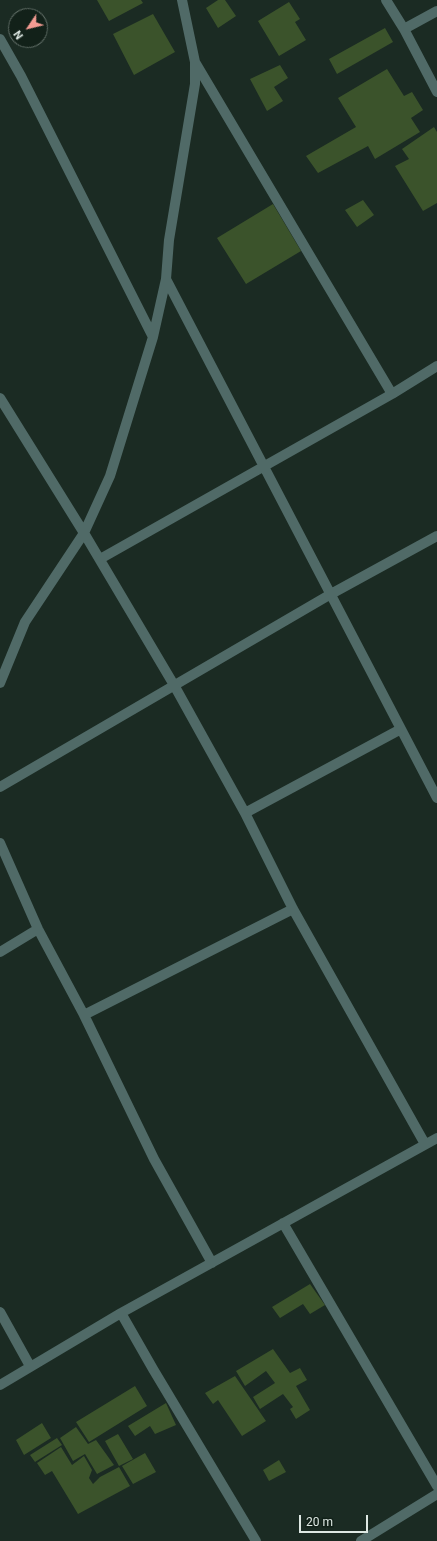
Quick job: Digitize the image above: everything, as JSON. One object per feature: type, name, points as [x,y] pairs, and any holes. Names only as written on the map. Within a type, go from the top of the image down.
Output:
[{"type":"street","points":[[0,683],[25,622],[84,533],[110,476],[153,337],[166,279],[169,240],[195,84],[195,62],[182,0]]},
{"type":"street","points":[[386,0],[404,29],[437,92]]},
{"type":"street","points":[[404,29],[437,11]]},
{"type":"street","points":[[0,39],[21,76],[153,337]]},
{"type":"street","points":[[195,62],[392,394]]},
{"type":"street","points":[[166,279],[437,798]]},
{"type":"street","points":[[100,560],[392,394],[437,366]]},
{"type":"street","points":[[0,398],[84,533],[174,685],[245,813],[294,909],[425,1144]]},
{"type":"street","points":[[0,787],[331,594],[437,536]]},
{"type":"street","points":[[245,813],[400,729]]},
{"type":"street","points":[[0,844],[38,929],[84,1015],[154,1159],[212,1263]]},
{"type":"street","points":[[84,1015],[294,909]]},
{"type":"street","points":[[0,952],[38,929]]},
{"type":"street","points":[[0,1385],[121,1313],[437,1138]]},
{"type":"street","points":[[283,1223],[437,1486]]},
{"type":"street","points":[[0,1312],[30,1366]]},
{"type":"street","points":[[121,1313],[256,1541]]},
{"type":"street","points":[[361,1541],[437,1494]]},
{"type":"building","points":[[97,0],[141,0],[143,3],[109,21]]},
{"type":"building","points":[[218,0],[225,0],[236,16],[218,28],[206,8]]},
{"type":"building","points":[[289,2],[300,19],[295,22],[306,40],[279,56],[258,21]]},
{"type":"building","points":[[153,14],[175,52],[134,75],[113,34]]},
{"type":"building","points":[[385,28],[393,42],[337,74],[329,59]]},
{"type":"building","points":[[280,65],[288,78],[274,87],[283,101],[267,111],[250,79]]},
{"type":"building","points":[[387,69],[404,96],[412,92],[423,110],[411,118],[420,132],[375,159],[368,146],[318,173],[306,156],[356,127],[338,98]]},
{"type":"building","points":[[434,127],[437,132],[437,203],[423,211],[395,166],[409,159],[402,149]]},
{"type":"building","points":[[363,200],[374,215],[357,227],[345,210]]},
{"type":"building","points":[[273,204],[301,251],[246,284],[217,238]]},
{"type":"building","points":[[310,1284],[325,1305],[310,1314],[303,1304],[280,1318],[272,1307]]},
{"type":"building","points":[[273,1349],[290,1373],[300,1368],[307,1380],[296,1386],[310,1410],[296,1419],[290,1409],[293,1407],[283,1394],[260,1409],[253,1397],[275,1383],[266,1371],[245,1386],[236,1371]]},
{"type":"building","points":[[235,1376],[266,1421],[242,1436],[218,1400],[213,1404],[205,1393]]},
{"type":"building","points":[[135,1386],[147,1406],[89,1442],[76,1422]]},
{"type":"building","points":[[166,1403],[176,1425],[155,1434],[150,1426],[135,1436],[128,1426]]},
{"type":"building","points":[[42,1423],[51,1438],[24,1455],[16,1440]]},
{"type":"building","points":[[76,1427],[88,1444],[96,1440],[114,1465],[97,1474],[85,1454],[73,1461],[60,1438]]},
{"type":"building","points":[[118,1434],[133,1459],[119,1466],[105,1441]]},
{"type":"building","points":[[57,1438],[62,1445],[35,1462],[30,1455]]},
{"type":"building","points":[[61,1447],[72,1465],[84,1456],[92,1470],[89,1478],[93,1484],[100,1477],[119,1467],[130,1486],[78,1514],[52,1471],[45,1475],[37,1463]]},
{"type":"building","points":[[145,1453],[156,1472],[133,1484],[122,1466]]},
{"type":"building","points":[[279,1460],[286,1472],[269,1481],[263,1470]]}]
